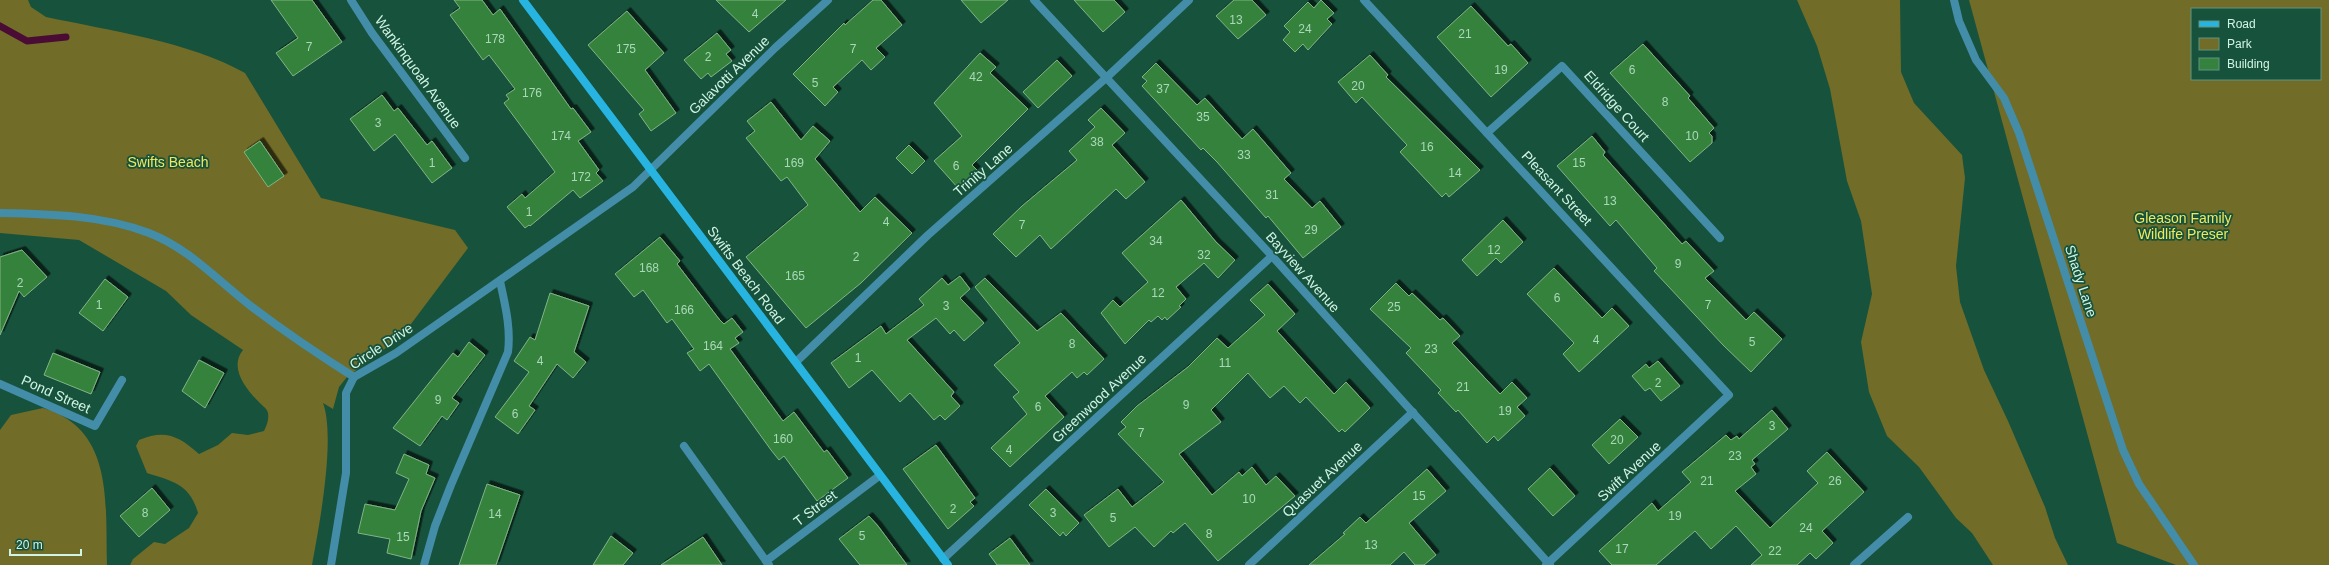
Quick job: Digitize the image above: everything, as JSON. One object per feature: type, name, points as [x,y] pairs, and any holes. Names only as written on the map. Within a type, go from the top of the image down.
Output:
[{"type":"street","name":"Wankinquoah Avenue","points":[[351,0],[372,33],[464,158]]},
{"type":"street","name":"Swifts Beach Road","points":[[523,0],[945,562]]},
{"type":"street","name":"Galavotti Avenue","points":[[650,170],[775,48],[828,0]]},
{"type":"street","name":"Bayview Avenue","points":[[1034,0],[1272,256],[1548,564]]},
{"type":"street","name":"Trinity Lane","points":[[796,362],[928,235],[1106,78],[1189,0]]},
{"type":"street","name":"Pleasant Street","points":[[1364,0],[1729,395]]},
{"type":"street","name":"Shady Lane","points":[[1954,0],[1959,21],[1976,60],[2004,98],[2019,133],[2123,450],[2140,484],[2194,565]]},
{"type":"street","name":"Eldridge Court","points":[[1487,133],[1562,66],[1720,238]]},
{"type":"street","name":"Circle Drive","points":[[331,565],[346,473],[346,393],[354,377],[386,360],[500,281],[633,187],[650,170]]},
{"type":"street","points":[[0,213],[73,216],[122,225],[149,233],[173,244],[193,258],[294,338],[354,377]]},
{"type":"street","name":"Greenwood Avenue","points":[[945,562],[1272,256]]},
{"type":"street","points":[[424,565],[435,526],[451,485],[508,352],[510,336],[508,316],[500,281]]},
{"type":"street","name":"Pond Street","points":[[0,384],[95,426],[122,380]]},
{"type":"street","name":"Swift Avenue","points":[[1548,564],[1729,395]]},
{"type":"street","name":"Quasuet Avenue","points":[[1249,565],[1413,412]]},
{"type":"street","name":"T Street","points":[[684,446],[768,563],[879,476]]},
{"type":"street","points":[[1854,565],[1908,517]]},
{"type":"green space","name":"Swifts Beach","points":[[0,0],[28,0],[31,7],[46,17],[122,32],[174,45],[223,62],[245,73],[321,198],[455,230],[468,248],[402,336],[347,377],[339,387],[333,409],[323,403],[327,418],[327,460],[322,506],[312,565],[130,565],[133,559],[154,542],[165,544],[189,528],[198,513],[195,503],[179,485],[147,473],[136,446],[139,440],[157,435],[171,436],[185,443],[199,454],[218,445],[232,433],[248,435],[264,431],[268,422],[268,413],[248,390],[240,377],[238,363],[239,357],[243,350],[191,315],[166,291],[79,240],[0,233]]},
{"type":"green space","points":[[1797,0],[1900,0],[1901,72],[1914,103],[1962,155],[1965,178],[1956,266],[1960,302],[1984,370],[2008,421],[2045,507],[2055,538],[2068,565],[1993,565],[1972,533],[1956,518],[1919,467],[1887,436],[1869,392],[1861,342],[1872,294],[1861,221],[1847,181],[1830,89],[1817,46]]},
{"type":"green space","name":"Gleason Family Wildlife Preser","points":[[1969,0],[2329,0],[2329,565],[2176,565],[2117,543]]},
{"type":"green space","points":[[43,408],[66,418],[83,433],[94,451],[101,472],[105,494],[107,565],[0,565],[0,430],[11,415]]},
{"type":"building","points":[[271,0],[312,0],[342,42],[293,76],[276,53],[298,38]]},
{"type":"building","points":[[454,0],[482,0],[493,15],[500,9],[571,109],[573,108],[591,132],[578,141],[599,170],[596,173],[603,181],[580,198],[573,190],[530,226],[529,225],[525,228],[507,207],[522,194],[525,198],[555,172],[504,103],[509,99],[506,95],[515,89],[489,55],[483,60],[450,15],[460,8]]},
{"type":"building","points":[[716,0],[786,0],[749,32]]},
{"type":"building","points":[[873,0],[881,0],[902,25],[876,48],[885,57],[871,70],[862,60],[833,87],[838,92],[825,106],[793,74],[844,23],[845,25]]},
{"type":"building","points":[[961,0],[1008,0],[981,23]]},
{"type":"building","points":[[1074,0],[1114,0],[1125,12],[1103,32]]},
{"type":"building","points":[[1234,0],[1252,0],[1266,15],[1238,39],[1216,16]]},
{"type":"building","points":[[1321,0],[1334,13],[1327,19],[1332,24],[1308,50],[1303,44],[1295,52],[1283,40],[1290,32],[1284,26],[1308,2],[1314,8]]},
{"type":"building","points":[[1471,6],[1508,46],[1511,44],[1528,63],[1491,97],[1437,37]]},
{"type":"building","points":[[627,11],[664,53],[645,70],[676,113],[651,131],[639,114],[644,110],[588,45]]},
{"type":"building","points":[[717,33],[731,50],[726,54],[732,61],[711,77],[708,73],[701,79],[684,60]]},
{"type":"building","points":[[1643,44],[1690,96],[1688,98],[1714,128],[1709,133],[1712,136],[1712,143],[1690,162],[1610,73]]},
{"type":"building","points":[[980,53],[996,67],[990,73],[1028,109],[972,165],[977,170],[958,188],[934,161],[962,136],[934,103]]},
{"type":"building","points":[[1370,55],[1388,75],[1386,77],[1480,170],[1449,197],[1446,193],[1442,197],[1400,152],[1407,145],[1362,97],[1356,103],[1338,82]]},
{"type":"building","points":[[1057,60],[1072,76],[1038,108],[1023,92]]},
{"type":"building","points":[[1156,63],[1197,105],[1205,98],[1242,139],[1253,129],[1291,173],[1284,179],[1312,208],[1320,201],[1341,227],[1303,258],[1268,216],[1266,218],[1217,162],[1203,148],[1201,150],[1142,86],[1147,81],[1142,77]]},
{"type":"building","points":[[382,95],[394,111],[398,108],[427,145],[432,141],[452,168],[432,183],[395,134],[374,151],[350,119]]},
{"type":"building","points":[[771,102],[801,140],[813,126],[830,141],[815,159],[860,212],[875,197],[912,233],[861,283],[806,328],[746,257],[808,205],[787,177],[781,181],[746,138],[755,131],[747,121]]},
{"type":"building","points":[[1101,108],[1125,133],[1112,145],[1145,182],[1126,199],[1116,189],[1051,249],[1040,235],[1016,257],[993,234],[1022,206],[1077,160],[1069,151],[1095,127],[1088,120]]},
{"type":"building","points":[[1592,136],[1605,152],[1603,155],[1682,244],[1686,241],[1714,271],[1705,278],[1746,320],[1754,312],[1782,339],[1751,372],[1723,345],[1654,271],[1657,268],[1616,220],[1610,226],[1557,166]]},
{"type":"building","points":[[260,141],[284,176],[268,187],[244,152]]},
{"type":"building","points":[[909,145],[925,161],[912,174],[896,158]]},
{"type":"building","points":[[1181,200],[1216,242],[1235,260],[1218,278],[1204,263],[1176,287],[1186,299],[1179,306],[1181,307],[1167,320],[1165,317],[1162,320],[1158,316],[1151,322],[1149,320],[1125,344],[1101,313],[1113,300],[1120,307],[1148,282],[1122,253]]},
{"type":"building","points":[[1503,220],[1523,242],[1501,263],[1496,258],[1477,276],[1462,260]]},
{"type":"building","points":[[660,237],[680,261],[677,264],[719,319],[724,324],[732,318],[743,332],[735,338],[739,343],[730,349],[783,421],[794,412],[824,452],[827,450],[848,478],[817,501],[784,456],[779,460],[771,450],[709,364],[700,371],[687,353],[694,349],[672,319],[667,323],[643,290],[634,297],[615,274]]},
{"type":"building","points":[[22,250],[47,277],[24,297],[19,291],[0,335],[0,257]]},
{"type":"building","points":[[1554,268],[1602,318],[1612,308],[1629,326],[1579,372],[1563,354],[1574,343],[1527,294]]},
{"type":"building","points":[[960,276],[970,289],[960,298],[984,323],[964,341],[954,330],[950,334],[936,318],[907,340],[954,392],[951,396],[960,406],[945,420],[940,415],[934,420],[910,393],[900,402],[872,370],[849,388],[831,363],[881,326],[886,334],[924,305],[919,299],[942,278],[948,285]]},
{"type":"building","points":[[985,278],[1037,331],[1061,313],[1104,359],[1087,375],[1084,372],[1077,378],[1072,372],[1045,396],[1064,417],[1010,467],[991,448],[1027,414],[1013,397],[1019,392],[994,365],[1020,343],[975,287]]},
{"type":"building","points":[[105,279],[128,297],[103,331],[79,313]]},
{"type":"building","points":[[1396,283],[1409,296],[1412,293],[1440,320],[1443,318],[1460,336],[1452,343],[1500,394],[1512,382],[1527,398],[1517,407],[1525,416],[1498,441],[1494,436],[1487,443],[1458,410],[1456,412],[1438,393],[1441,390],[1406,353],[1411,348],[1370,309]]},
{"type":"building","points":[[1268,284],[1295,314],[1277,331],[1334,394],[1346,382],[1370,408],[1345,432],[1342,429],[1339,432],[1306,397],[1300,403],[1284,386],[1270,398],[1248,373],[1211,410],[1221,422],[1179,454],[1212,495],[1239,472],[1242,476],[1252,467],[1266,485],[1276,476],[1295,496],[1218,561],[1185,523],[1173,533],[1171,531],[1154,547],[1135,527],[1109,547],[1084,515],[1118,489],[1132,507],[1164,482],[1118,434],[1126,427],[1121,422],[1137,406],[1188,367],[1217,338],[1228,348],[1265,315],[1250,300]]},
{"type":"building","points":[[550,293],[589,306],[574,352],[586,362],[573,378],[557,364],[529,406],[535,410],[518,434],[495,417],[529,372],[514,361],[530,337],[535,340]]},
{"type":"building","points":[[469,342],[485,355],[452,398],[459,403],[447,420],[442,416],[420,446],[393,428],[453,353],[458,357]]},
{"type":"building","points":[[53,353],[100,372],[91,394],[44,375]]},
{"type":"building","points":[[199,360],[224,373],[205,408],[182,391]]},
{"type":"building","points":[[1658,361],[1680,386],[1661,401],[1650,388],[1645,391],[1632,376],[1646,364],[1649,368]]},
{"type":"building","points":[[1772,410],[1788,429],[1752,460],[1755,464],[1751,467],[1756,474],[1735,491],[1770,528],[1818,483],[1807,471],[1827,452],[1864,492],[1822,531],[1833,543],[1816,559],[1810,553],[1797,565],[1751,565],[1762,555],[1736,526],[1711,549],[1695,531],[1656,565],[1612,565],[1599,551],[1652,503],[1658,511],[1691,482],[1682,472],[1726,435],[1731,440],[1737,436],[1739,439]]},
{"type":"building","points":[[1620,419],[1638,437],[1609,464],[1592,445]]},
{"type":"building","points":[[936,445],[975,498],[970,502],[974,506],[948,529],[903,469]]},
{"type":"building","points":[[404,454],[429,465],[426,474],[435,478],[421,511],[411,559],[387,553],[390,539],[358,533],[365,504],[395,510],[409,479],[396,473]]},
{"type":"building","points":[[1550,468],[1575,496],[1553,516],[1528,489]]},
{"type":"building","points":[[1427,469],[1446,491],[1409,523],[1436,555],[1424,565],[1415,565],[1404,552],[1390,565],[1309,565],[1345,534],[1343,533],[1360,517],[1366,523]]},
{"type":"building","points":[[487,484],[520,495],[496,565],[459,565]]},
{"type":"building","points":[[152,488],[170,510],[139,537],[120,516]]},
{"type":"building","points":[[1046,489],[1079,523],[1066,536],[1063,532],[1060,536],[1029,505]]},
{"type":"building","points":[[869,516],[907,565],[860,565],[839,539]]},
{"type":"building","points":[[611,536],[633,553],[623,565],[593,565]]},
{"type":"building","points":[[703,537],[722,565],[661,565]]},
{"type":"building","points":[[1010,538],[1030,565],[997,565],[989,554]]},
{"type":"waterway","points":[[0,26],[27,41],[66,37]]}]
